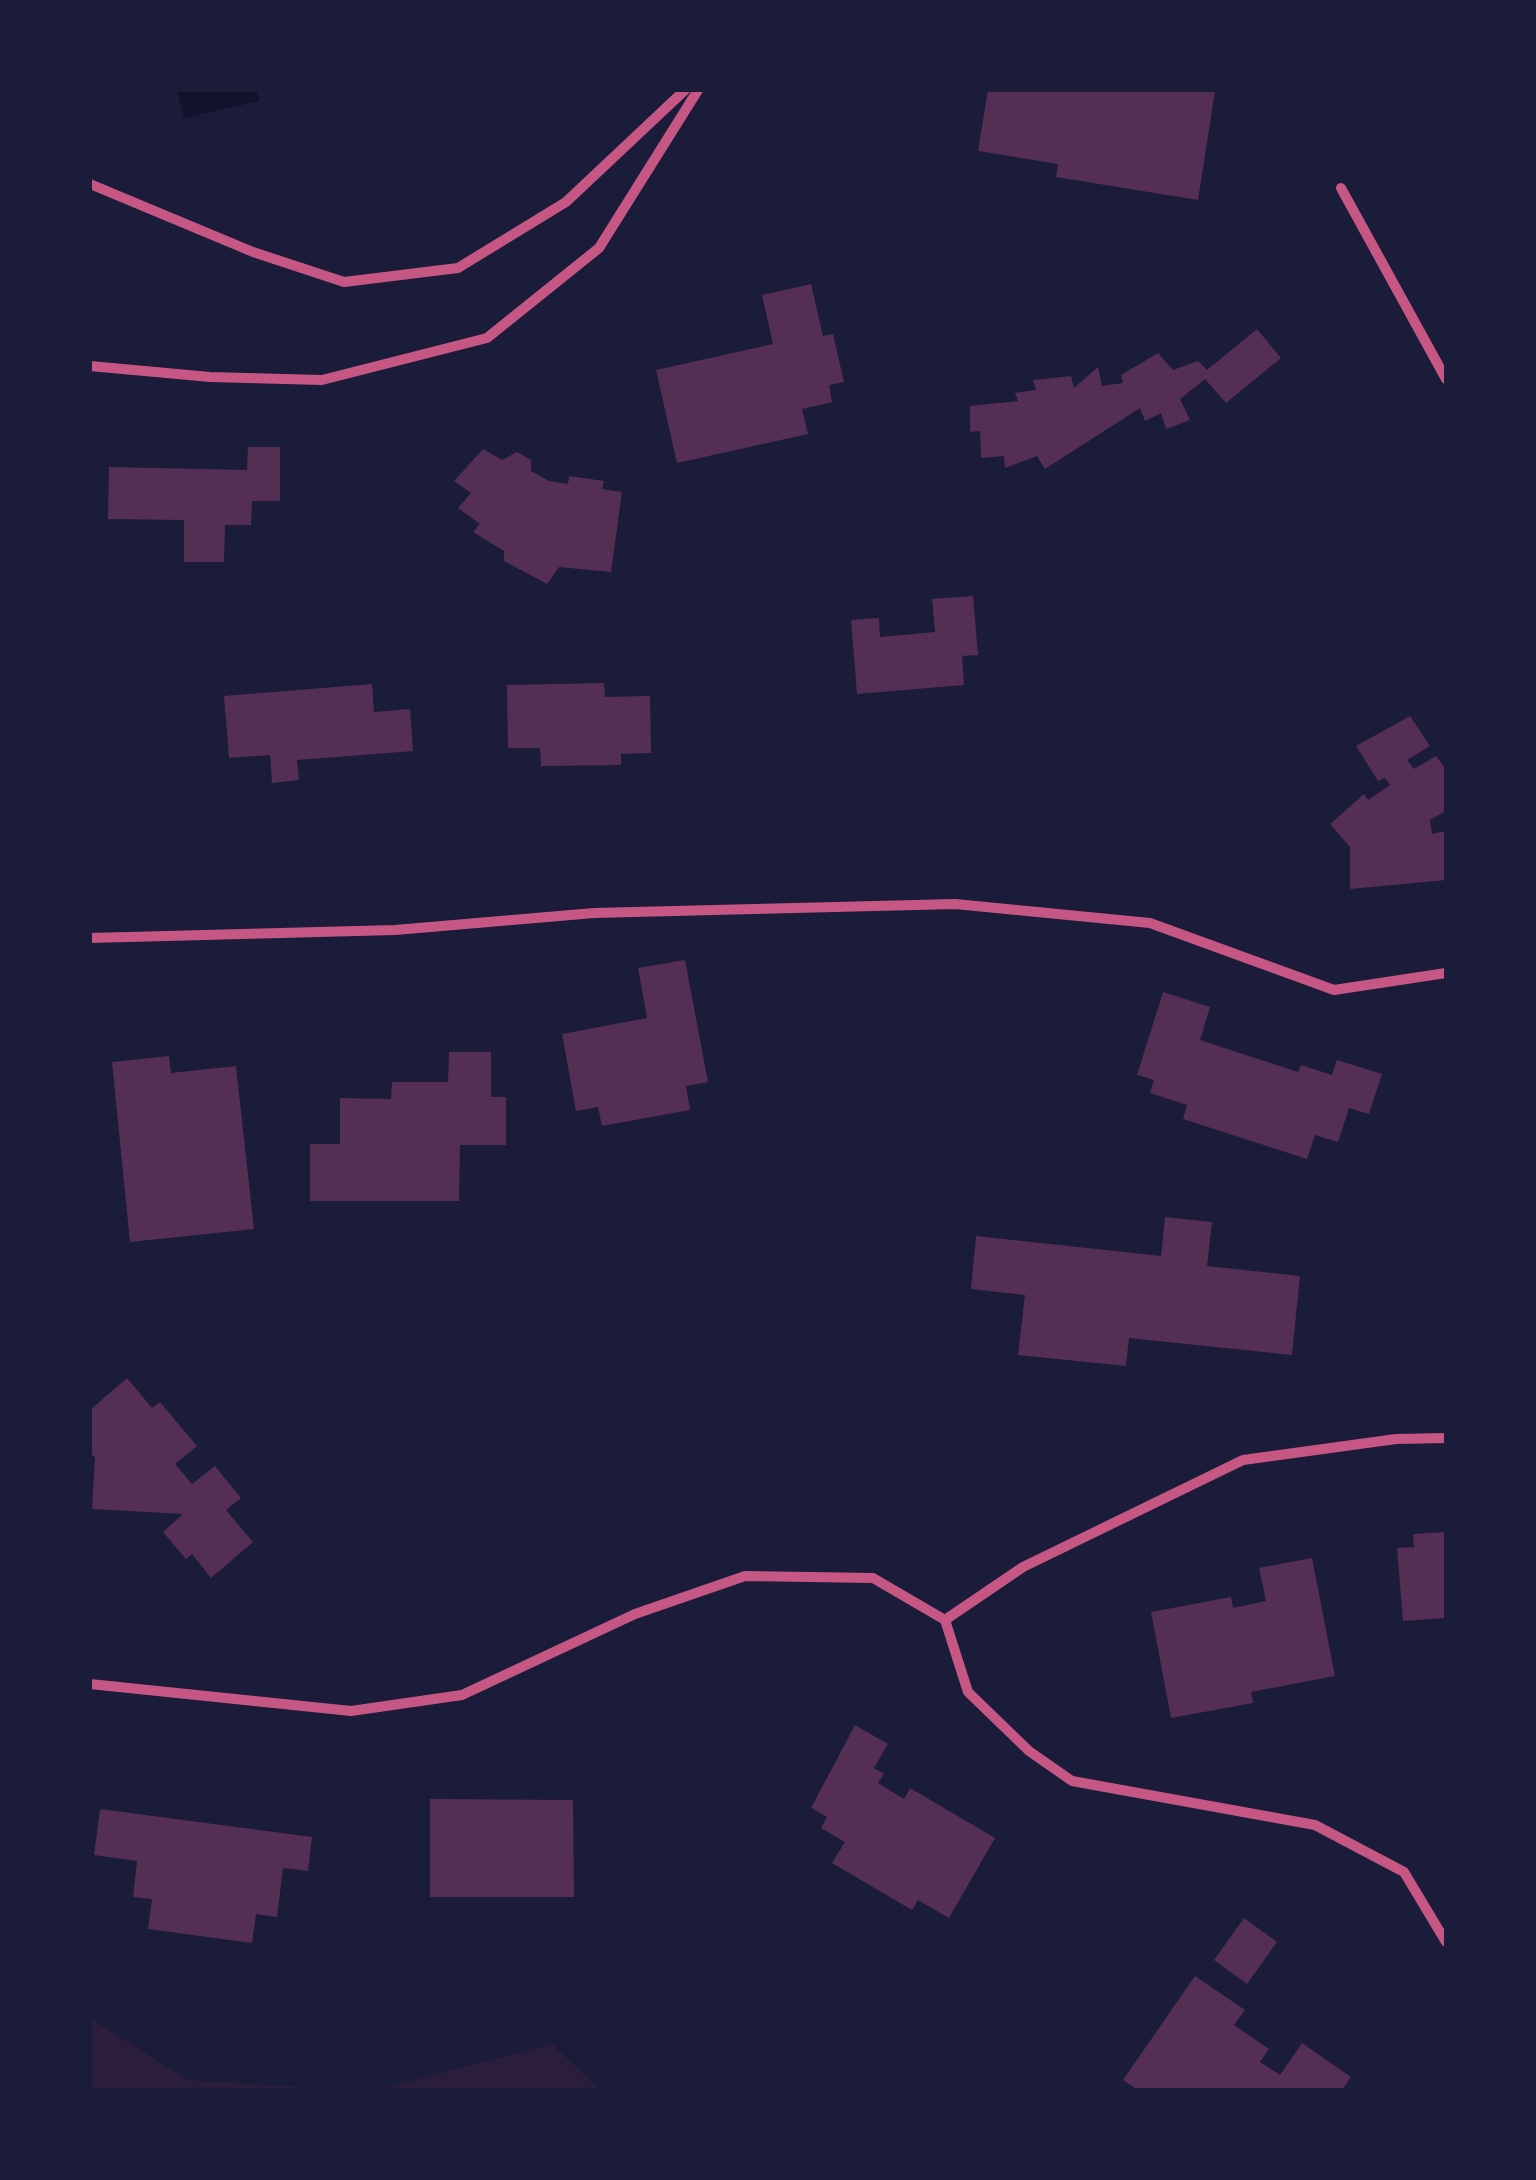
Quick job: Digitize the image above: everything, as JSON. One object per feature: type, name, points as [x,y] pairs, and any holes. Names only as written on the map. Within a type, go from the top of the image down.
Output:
[{"type":"street","points":[[90,184],[253,252],[344,282],[458,268],[566,202],[685,90]]},
{"type":"street","points":[[90,366],[210,378],[322,380],[487,338],[599,248],[698,90]]},
{"type":"street","points":[[1342,188],[1446,379]]},
{"type":"street","points":[[90,938],[395,930],[594,913],[955,904],[1150,923],[1334,990],[1446,973]]},
{"type":"street","points":[[945,1620],[1023,1567],[1243,1460],[1396,1439],[1446,1438]]},
{"type":"street","points":[[90,1684],[351,1711],[462,1695],[635,1614],[745,1576],[873,1578],[945,1620],[968,1692],[1029,1750],[1072,1781],[1315,1825],[1404,1872],[1446,1942]]},
{"type":"shaded area","points":[[177,90],[256,90],[259,101],[184,118]]},
{"type":"shaded area","points":[[90,2018],[188,2080],[345,2090],[90,2090]]},
{"type":"shaded area","points":[[552,2044],[600,2090],[377,2090]]},
{"type":"building","points":[[988,90],[1215,91],[1198,200],[1056,177],[1058,164],[978,151]]},
{"type":"building","points":[[811,284],[823,336],[833,334],[844,382],[829,385],[832,402],[802,409],[808,434],[677,463],[656,370],[773,344],[762,295]]},
{"type":"building","points":[[1257,329],[1281,358],[1226,403],[1205,379],[1180,399],[1190,420],[1166,429],[1161,413],[1145,421],[1140,408],[1045,469],[1037,456],[1005,468],[1004,456],[981,458],[980,431],[970,432],[970,406],[1018,401],[1015,393],[1036,390],[1033,380],[1071,376],[1074,388],[1098,367],[1102,386],[1123,383],[1121,375],[1158,353],[1173,370],[1198,361],[1207,370]]},
{"type":"building","points":[[248,447],[280,447],[280,501],[252,501],[251,525],[225,525],[224,562],[184,562],[184,520],[108,519],[109,467],[247,470]]},
{"type":"building","points":[[483,449],[502,460],[517,452],[531,460],[531,471],[549,481],[568,484],[569,476],[604,481],[602,489],[622,492],[611,572],[559,567],[547,584],[504,561],[504,551],[473,532],[480,524],[458,508],[471,493],[454,481]]},
{"type":"building","points":[[973,596],[978,655],[962,656],[964,685],[857,694],[851,620],[879,618],[880,637],[935,632],[932,599]]},
{"type":"building","points":[[604,683],[605,697],[650,696],[651,753],[621,754],[621,765],[541,766],[540,748],[508,748],[507,685]]},
{"type":"building","points":[[372,684],[374,712],[410,709],[413,751],[297,760],[299,780],[272,783],[270,755],[229,758],[224,696]]},
{"type":"building","points":[[1410,716],[1430,746],[1407,760],[1414,769],[1436,756],[1446,769],[1446,811],[1430,820],[1432,834],[1445,831],[1446,880],[1350,889],[1350,847],[1330,824],[1364,794],[1368,800],[1390,785],[1385,778],[1378,781],[1356,746]]},
{"type":"building","points":[[685,960],[708,1082],[686,1086],[690,1110],[602,1126],[598,1107],[576,1111],[562,1034],[647,1018],[638,968]]},
{"type":"building","points":[[1163,992],[1210,1007],[1200,1040],[1298,1072],[1301,1065],[1332,1075],[1337,1060],[1382,1074],[1369,1114],[1349,1108],[1338,1142],[1315,1135],[1307,1159],[1183,1119],[1187,1105],[1150,1093],[1154,1080],[1137,1075]]},
{"type":"building","points":[[449,1052],[491,1052],[491,1097],[506,1097],[506,1145],[460,1145],[459,1201],[310,1201],[310,1144],[340,1144],[340,1098],[391,1099],[392,1082],[448,1082]]},
{"type":"building","points":[[169,1056],[171,1073],[236,1066],[254,1229],[130,1242],[112,1062]]},
{"type":"building","points":[[1165,1217],[1212,1222],[1207,1266],[1300,1276],[1292,1355],[1129,1338],[1126,1366],[1018,1355],[1025,1295],[971,1289],[976,1236],[1161,1256]]},
{"type":"building","points":[[127,1378],[152,1408],[160,1402],[197,1446],[175,1464],[192,1484],[215,1466],[241,1498],[226,1510],[253,1542],[211,1578],[192,1554],[186,1559],[163,1532],[183,1514],[92,1509],[95,1458],[90,1452],[90,1410]]},
{"type":"building","points":[[1446,1532],[1446,1618],[1403,1621],[1397,1548],[1414,1547],[1413,1534]]},
{"type":"building","points":[[1312,1558],[1335,1676],[1251,1692],[1253,1703],[1171,1718],[1151,1612],[1231,1597],[1233,1608],[1266,1601],[1259,1568]]},
{"type":"building","points":[[855,1725],[888,1744],[874,1768],[884,1774],[878,1783],[904,1799],[910,1788],[995,1838],[949,1918],[918,1900],[912,1910],[832,1863],[845,1842],[821,1828],[827,1817],[811,1808]]},
{"type":"building","points":[[430,1799],[573,1800],[574,1897],[430,1897]]},
{"type":"building","points":[[100,1809],[312,1837],[308,1871],[283,1868],[277,1917],[256,1914],[252,1943],[148,1929],[152,1899],[133,1897],[137,1861],[94,1855]]},
{"type":"building","points":[[1244,1918],[1277,1942],[1247,1984],[1214,1960]]},
{"type":"building","points":[[1195,1976],[1245,2010],[1234,2025],[1269,2049],[1260,2062],[1280,2075],[1302,2043],[1351,2077],[1342,2090],[1138,2090],[1123,2080]]}]
